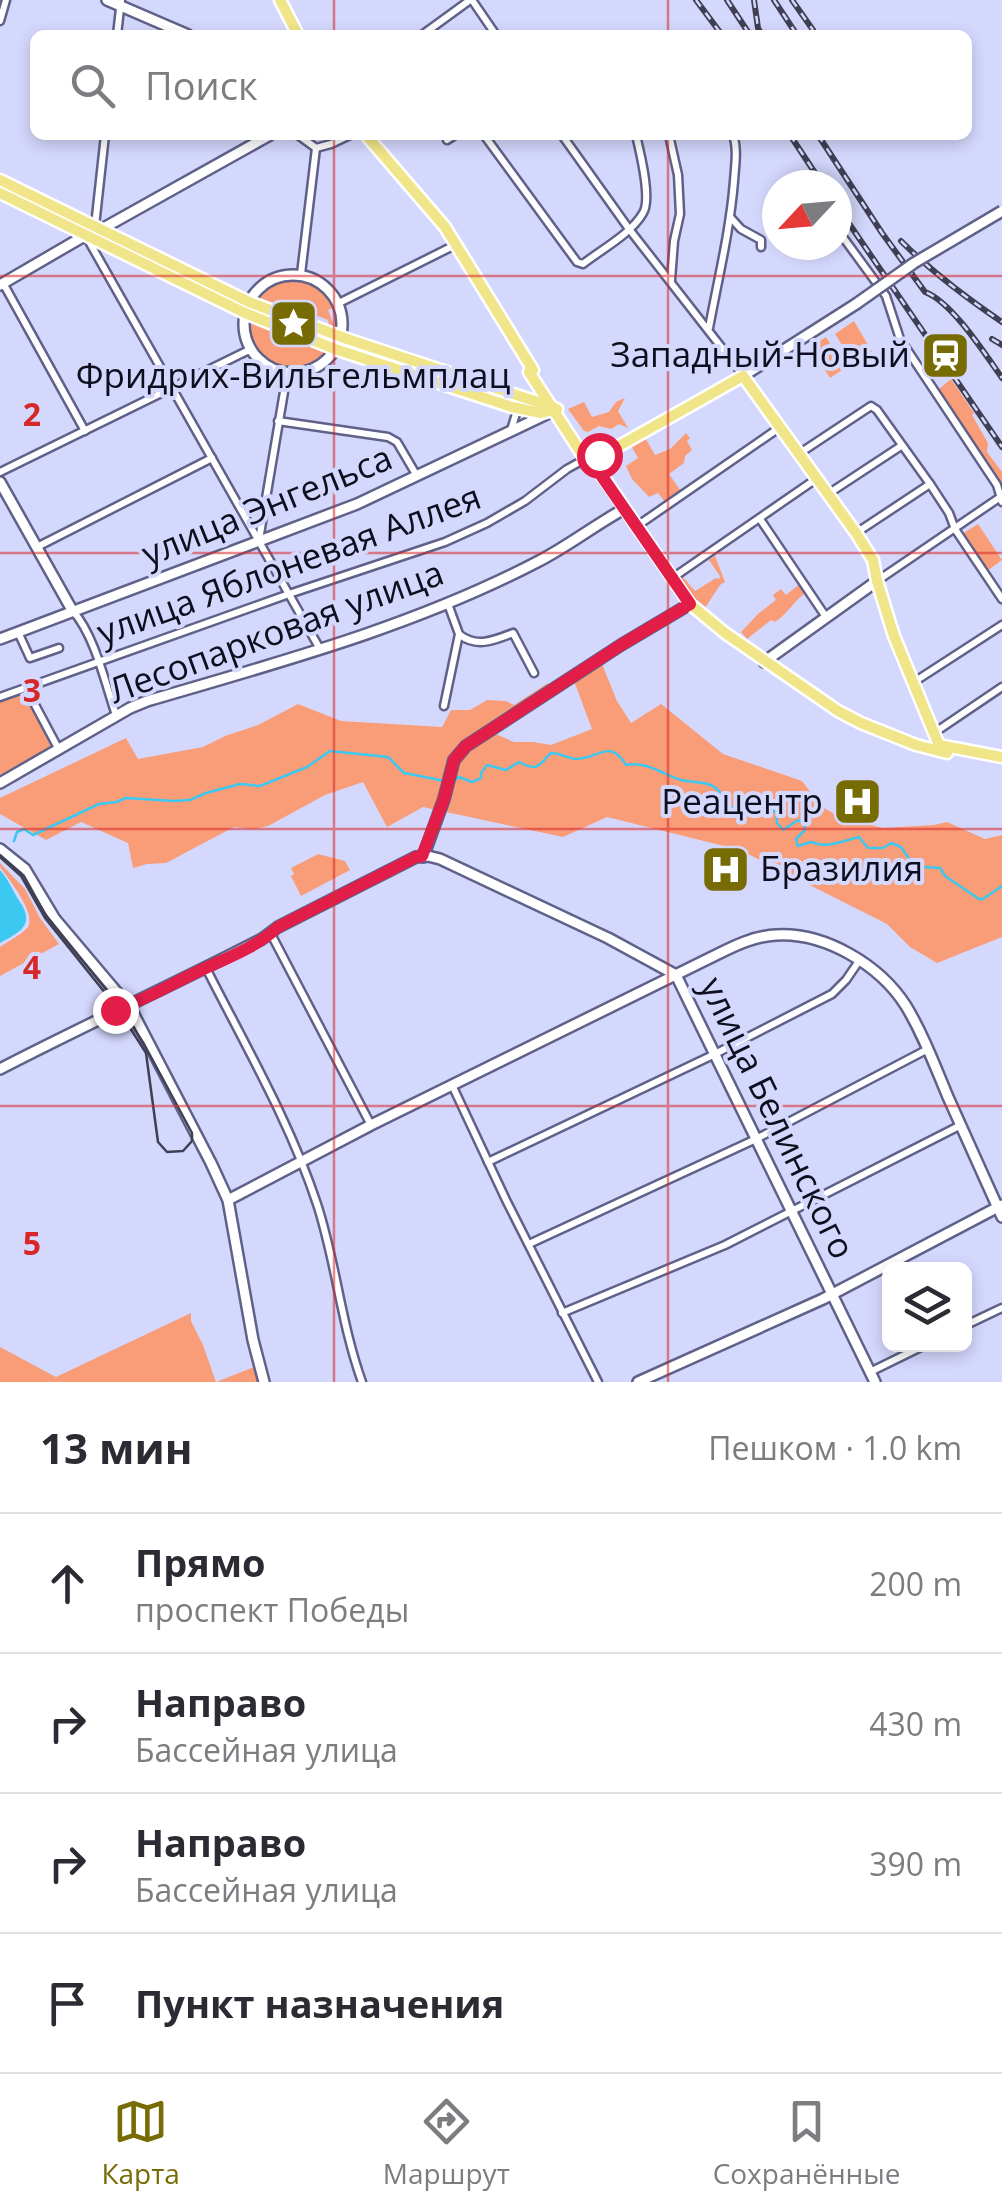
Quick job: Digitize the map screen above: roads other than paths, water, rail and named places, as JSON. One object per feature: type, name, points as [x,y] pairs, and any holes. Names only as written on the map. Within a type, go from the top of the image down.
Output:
[{"type":"main road","points":[[280,0],[295,30]]},
{"type":"main road","points":[[370,140],[446,227],[552,409],[690,604],[764,662],[860,723],[930,750],[1002,760]]},
{"type":"main road","points":[[0,180],[247,308],[519,399]]},
{"type":"main road","points":[[0,193],[94,231],[110,247],[335,349],[552,409],[585,448],[596,455],[743,376],[872,560],[894,636],[938,744],[1002,760]]},
{"type":"main road","points":[[601,475],[602,455]]},
{"type":"main road","points":[[919,746],[933,734]]},
{"type":"street","points":[[0,22],[6,0]]},
{"type":"street","points":[[108,0],[177,30]]},
{"type":"street","points":[[429,30],[471,0],[492,30]]},
{"type":"street","points":[[117,30],[120,3]]},
{"type":"street","points":[[104,140],[94,231],[97,260],[320,650]]},
{"type":"street","points":[[85,431],[2,284],[261,140]]},
{"type":"street","points":[[305,140],[316,148]]},
{"type":"street","points":[[316,148],[337,140]]},
{"type":"street","points":[[488,140],[580,264],[629,228],[645,211],[647,198],[637,140]]},
{"type":"street","points":[[566,140],[743,376],[1002,210]]},
{"type":"street","points":[[670,140],[678,175],[680,214],[671,281]]},
{"type":"street","points":[[708,329],[730,218],[736,140]]},
{"type":"street","points":[[301,274],[316,148]]},
{"type":"street","points":[[730,218],[760,240],[761,248]]},
{"type":"street","points":[[339,303],[456,244]]},
{"type":"street","points":[[97,260],[110,247]]},
{"type":"street","points":[[764,662],[1001,500],[996,485],[900,339],[886,296],[852,250]]},
{"type":"street","points":[[286,274],[301,274],[328,288],[339,303],[343,326],[335,349],[323,363],[310,370],[287,374],[262,363],[249,350],[243,329],[247,308],[261,285],[286,274]]},
{"type":"street","points":[[0,472],[249,350]]},
{"type":"street","points":[[258,542],[287,374]]},
{"type":"street","points":[[511,430],[519,399]]},
{"type":"street","points":[[799,454],[872,406],[930,484],[1002,599]]},
{"type":"street","name":"улица Энгельса","points":[[0,638],[357,504],[552,409]]},
{"type":"street","points":[[278,421],[388,437],[397,442],[417,476]]},
{"type":"street","points":[[637,526],[780,427]]},
{"type":"street","points":[[828,494],[901,446]]},
{"type":"street","points":[[37,547],[212,458]]},
{"type":"street","name":"улица Яблоневая Аллея","points":[[0,696],[446,542],[487,523],[585,459]]},
{"type":"street","points":[[671,579],[817,478]]},
{"type":"street","points":[[0,482],[81,620],[116,715]]},
{"type":"street","points":[[856,533],[930,484]]},
{"type":"street","name":"Лесопарковая улица","points":[[0,783],[147,701],[360,638],[539,561],[624,509]]},
{"type":"street","points":[[760,519],[826,616]]},
{"type":"street","points":[[447,602],[464,640],[490,643],[513,632],[534,673]]},
{"type":"street","points":[[0,1069],[420,857],[444,799],[454,760],[466,746],[690,604]]},
{"type":"street","points":[[913,683],[1002,624]]},
{"type":"street","points":[[18,632],[30,658],[59,648]]},
{"type":"street","points":[[444,706],[459,634]]},
{"type":"street","points":[[933,734],[1002,686]]},
{"type":"street","points":[[26,688],[58,748]]},
{"type":"street","points":[[0,849],[25,870],[55,918],[140,1023],[228,1200],[252,1340],[264,1382]]},
{"type":"street","name":"улица Белинского","points":[[420,857],[451,864],[676,974],[872,1377]]},
{"type":"street","points":[[270,934],[371,1125]]},
{"type":"street","points":[[228,1200],[371,1125],[739,944],[777,935],[826,942],[874,969],[907,1007],[1001,1210],[747,1335],[638,1382]]},
{"type":"street","points":[[488,1162],[832,994],[859,961]]},
{"type":"street","points":[[206,968],[302,1161],[362,1382]]},
{"type":"street","points":[[529,1244],[756,1138],[928,1049]]},
{"type":"street","points":[[452,1085],[598,1382]]},
{"type":"street","points":[[562,1313],[725,1244],[961,1126]]},
{"type":"street","points":[[972,1322],[1002,1308]]},
{"type":"street","points":[[872,1377],[913,1352]]},
{"type":"water","points":[[0,870],[23,908],[26,921],[0,943]]},
{"type":"waterway","points":[[14,841],[17,832],[24,829],[33,835],[99,804],[126,798],[190,800],[240,784],[260,786],[307,767],[330,751],[388,757],[404,773],[445,781]]},
{"type":"waterway","points":[[453,782],[459,777],[472,782],[481,778],[487,765],[506,770],[519,762],[535,767],[551,753],[575,759],[614,752],[626,765],[648,766],[681,780],[711,785],[727,806],[746,811],[771,808],[783,830],[798,820],[805,830],[796,839],[798,846],[811,842],[829,845],[859,837],[868,848],[883,848],[891,843],[923,867],[940,868],[945,876],[979,899],[1002,886]]},
{"type":"tram line","points":[[0,855],[24,876],[45,914],[121,1008],[144,1044],[192,1133],[192,1141],[183,1151],[167,1152],[158,1142],[146,1053],[118,1009],[45,918],[21,876],[0,857]]},
{"type":"railway","points":[[696,0],[718,30]]},
{"type":"railway","points":[[727,0],[747,30]]},
{"type":"railway","points":[[754,0],[759,30]]},
{"type":"railway","points":[[774,0],[794,30]]},
{"type":"railway","points":[[792,0],[813,30]]},
{"type":"railway","points":[[793,140],[813,170]]},
{"type":"railway","points":[[821,140],[925,292],[957,317],[1002,378]]},
{"type":"railway","points":[[852,228],[1002,447]]},
{"type":"railway","points":[[901,241],[949,284],[1002,322]]},
{"type":"railway","points":[[992,339],[1002,345]]},
{"type":"place","name":"Фридрих-Вильгельмплац","points":[[293,324]]},
{"type":"place","name":"Западный-Новый","points":[[945,355]]},
{"type":"place","name":"Реацентр","points":[[858,802]]},
{"type":"place","name":"Бразилия","points":[[725,869]]}]
